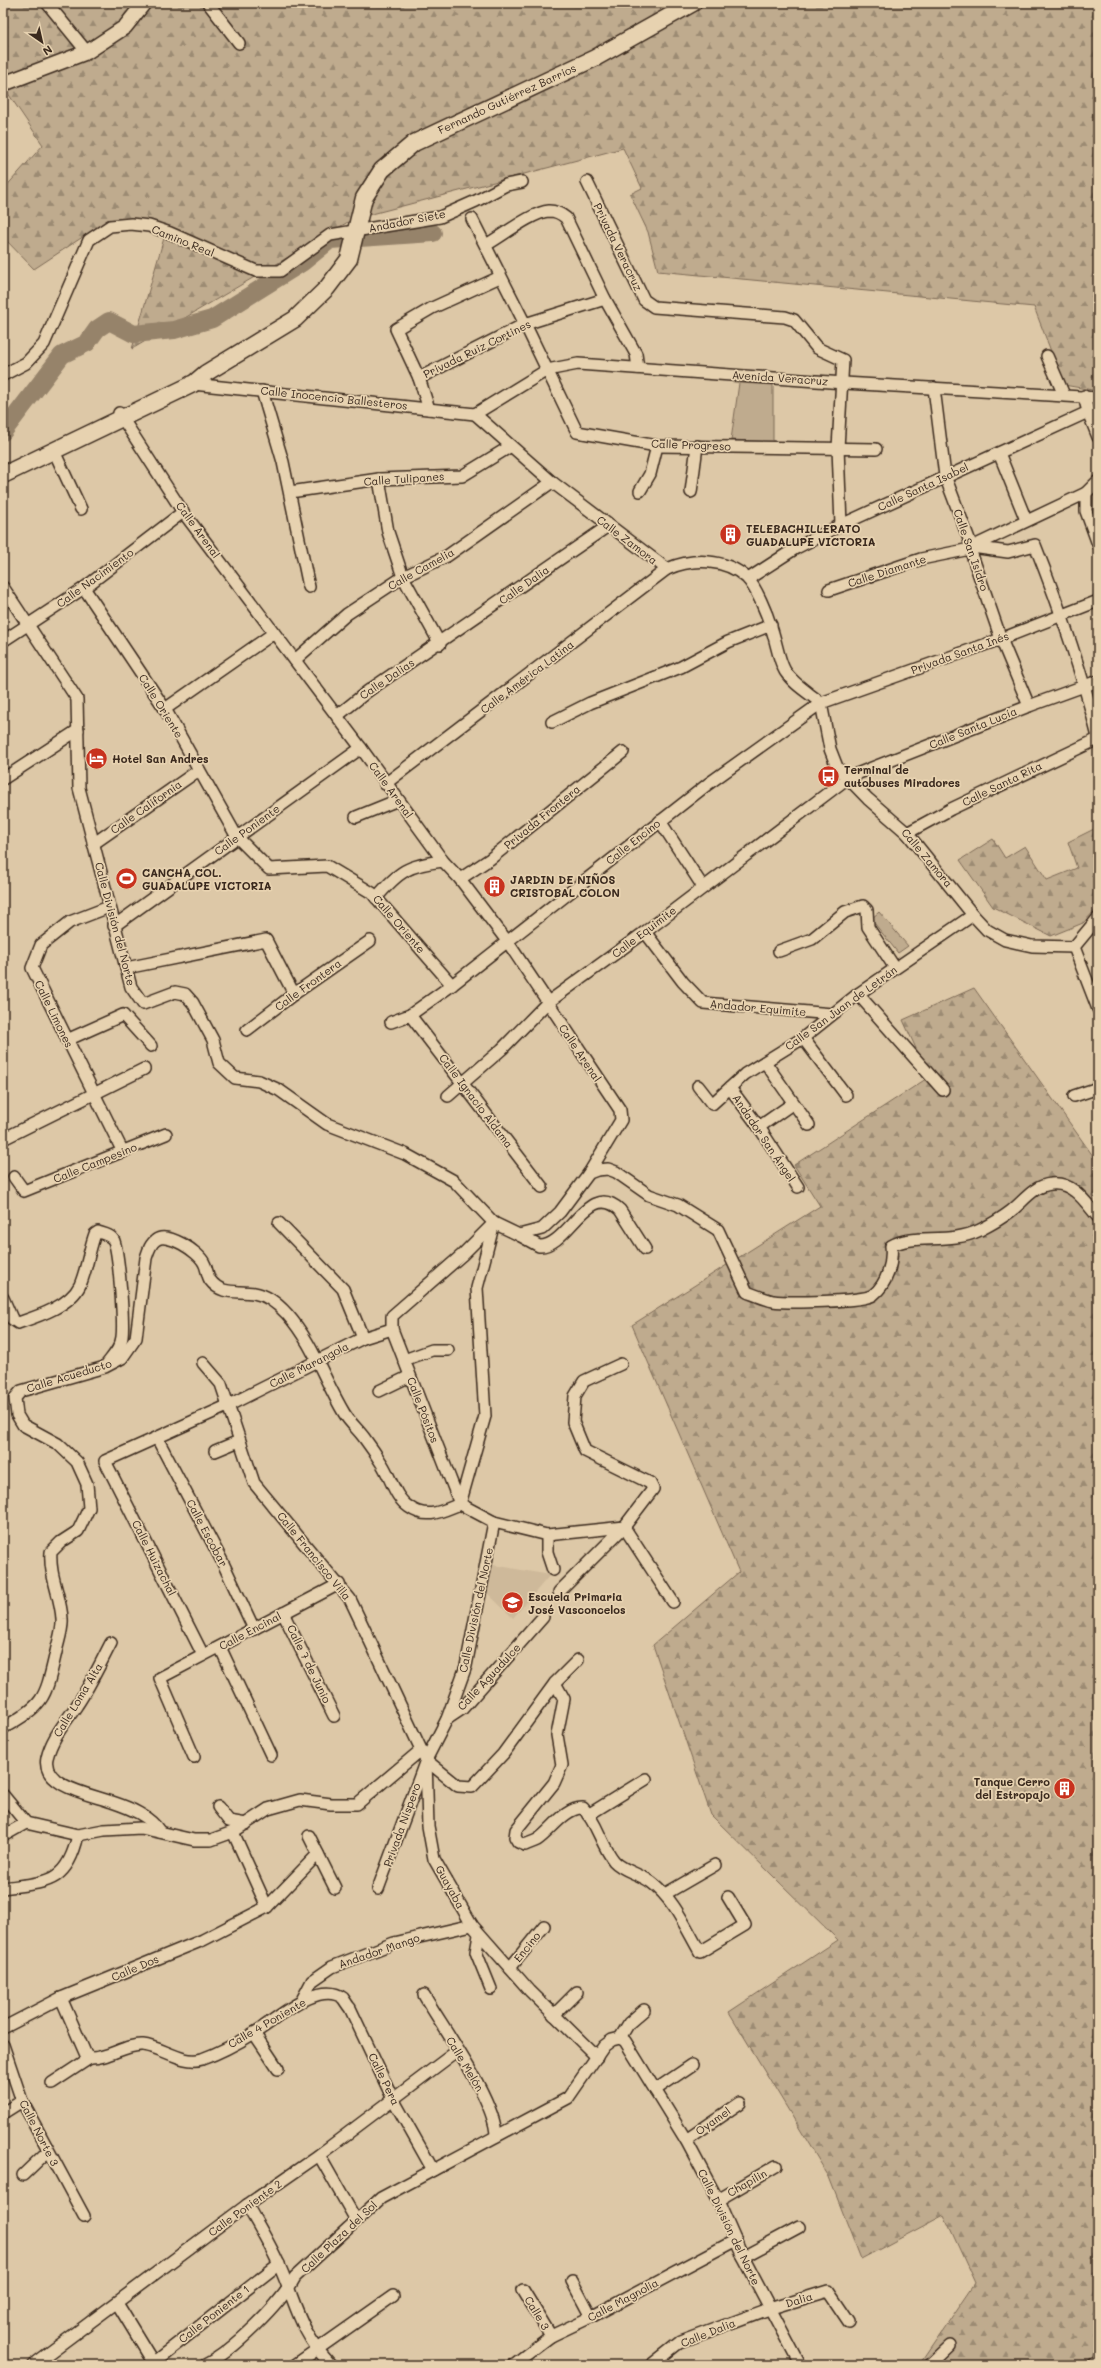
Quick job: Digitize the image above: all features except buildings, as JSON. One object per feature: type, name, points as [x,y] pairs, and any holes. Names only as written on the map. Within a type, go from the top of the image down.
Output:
[{"type":"main road","name":"Fernando Gutiérrez Barrios","points":[[190,382],[295,319],[328,288],[349,260],[364,198],[382,170],[414,143],[595,58],[678,7],[693,3]]},
{"type":"main road","points":[[3,475],[190,382]]},
{"type":"main road","points":[[3,466],[120,416]]},
{"type":"street","points":[[47,3],[87,52]]},
{"type":"street","points":[[3,84],[87,52],[125,27],[144,3]]},
{"type":"street","points":[[208,3],[239,43]]},
{"type":"street","name":"Andador Siete","points":[[355,239],[440,217],[476,201],[506,185],[522,182]]},
{"type":"street","name":"Privada Veracruz","points":[[587,182],[644,300],[654,307],[785,317],[794,320],[817,348],[843,360],[844,383]]},
{"type":"street","points":[[486,245],[535,216],[548,211],[559,212],[566,218],[605,299],[636,354],[638,368]]},
{"type":"street","points":[[472,219],[548,370]]},
{"type":"street","name":"Camino Real","points":[[3,375],[26,362],[44,344],[89,240],[110,226],[131,224],[149,226],[170,233],[256,271],[280,271],[330,235],[355,239]]},
{"type":"street","points":[[429,408],[419,378],[396,329],[432,308],[500,277]]},
{"type":"street","name":"Privada Ruiz Cortines","points":[[419,378],[526,324],[605,299]]},
{"type":"street","points":[[1047,356],[1064,395]]},
{"type":"street","name":"Avenida Veracruz","points":[[475,414],[548,370],[578,364],[844,383],[1098,398]]},
{"type":"street","name":"Calle Progreso","points":[[548,370],[577,432],[657,446],[876,449]]},
{"type":"street","name":"Calle Inocencio Ballesteros","points":[[190,382],[475,414]]},
{"type":"street","points":[[841,525],[838,448],[844,383]]},
{"type":"street","name":"Calle San Isidro","points":[[934,388],[945,476],[1001,639],[1029,706]]},
{"type":"street","points":[[262,390],[290,492],[309,587]]},
{"type":"street","points":[[1084,396],[1088,412],[1098,437]]},
{"type":"street","name":"Calle Santa Isabel","points":[[748,579],[796,548],[841,525],[945,476],[1088,412]]},
{"type":"street","name":"Calle Zamora","points":[[475,414],[552,482],[608,526],[667,569],[682,563],[712,561],[736,570],[748,579]]},
{"type":"street","name":"Calle Arenal","points":[[120,416],[183,512],[361,748],[385,784],[443,861],[460,879],[507,941],[622,1115],[618,1125],[589,1173]]},
{"type":"street","name":"Calle Tulipanes","points":[[290,492],[379,479],[462,476],[511,446]]},
{"type":"street","points":[[640,491],[650,474],[657,446]]},
{"type":"street","points":[[691,492],[697,446]]},
{"type":"street","points":[[54,450],[81,509]]},
{"type":"street","points":[[999,453],[1026,520]]},
{"type":"street","points":[[379,479],[388,532],[403,577],[440,644]]},
{"type":"street","name":"Calle Diamante","points":[[829,590],[921,558],[971,548],[1026,520],[1086,493],[1098,481]]},
{"type":"street","name":"Calle Camelia","points":[[295,660],[347,614],[403,577],[447,556],[552,482]]},
{"type":"street","points":[[1086,493],[1086,511],[1098,544]]},
{"type":"street","name":"Calle Nacimiento","points":[[3,641],[84,588],[183,512]]},
{"type":"street","name":"Calle Dalia","points":[[440,644],[608,526]]},
{"type":"street","points":[[971,548],[1008,552],[1035,545],[1062,615],[1085,686],[1098,738]]},
{"type":"street","name":"Calle América Latina","points":[[385,784],[667,569]]},
{"type":"street","points":[[748,579],[771,625],[784,670],[798,686],[821,703]]},
{"type":"street","name":"Calle División del Norte","points":[[3,586],[77,700],[79,788],[131,987],[143,1004],[175,992],[185,994],[193,1003],[213,1040],[219,1063],[235,1078],[259,1082],[279,1090],[327,1124],[405,1154],[454,1181],[494,1223]]},
{"type":"street","name":"Calle Oriente","points":[[84,588],[165,709],[237,837],[269,869],[327,866],[376,898],[452,984]]},
{"type":"street","name":"Privada Santa Inés","points":[[821,703],[1001,639],[1098,601]]},
{"type":"street","points":[[552,722],[590,703],[681,667],[728,642],[771,625]]},
{"type":"street","points":[[165,709],[274,632]]},
{"type":"street","name":"Calle Dalias","points":[[337,716],[368,691],[440,644]]},
{"type":"street","name":"Calle Santa Lucía","points":[[849,777],[1029,706],[1098,681]]},
{"type":"street","name":"Calle Zamora","points":[[821,703],[830,749],[837,766],[849,777],[868,799],[907,832],[973,915],[987,930],[1005,940],[1032,946],[1074,947]]},
{"type":"street","name":"Calle Encino","points":[[391,1022],[410,1015],[452,984],[660,821],[821,703]]},
{"type":"street","points":[[3,779],[78,730]]},
{"type":"street","name":"Calle Santa Rita","points":[[907,832],[951,808],[1098,738]]},
{"type":"street","name":"Calle Poniente","points":[[114,926],[361,748]]},
{"type":"street","name":"Privada Frontera","points":[[460,879],[490,859],[623,752]]},
{"type":"street","name":"Calle California","points":[[93,844],[199,770]]},
{"type":"street","name":"Calle Equimite","points":[[448,1096],[502,1048],[547,1003],[645,932],[849,777]]},
{"type":"street","points":[[356,817],[398,800]]},
{"type":"street","points":[[660,821],[703,887]]},
{"type":"street","points":[[376,898],[395,875],[419,864],[443,861]]},
{"type":"street","points":[[780,951],[812,939],[845,912],[862,906],[867,910],[868,927],[895,968]]},
{"type":"street","name":"Calle Limones","points":[[109,907],[70,922],[41,945],[32,968],[93,1095],[123,1152]]},
{"type":"street","name":"Calle San Juan de Letrán","points":[[698,1086],[712,1104],[745,1074],[803,1038],[858,994],[973,915]]},
{"type":"street","points":[[1098,918],[1074,947],[1098,1009]]},
{"type":"street","name":"Andador Equimite","points":[[645,932],[683,982],[703,1003],[832,1014]]},
{"type":"street","points":[[126,968],[266,940],[294,994]]},
{"type":"street","name":"Calle Frontera","points":[[247,1030],[294,994],[370,941]]},
{"type":"street","points":[[858,994],[943,1090]]},
{"type":"street","points":[[67,1040],[123,1015],[151,1046]]},
{"type":"street","name":"Calle Ignacio Aldama","points":[[410,1015],[542,1188]]},
{"type":"street","points":[[803,1038],[846,1095]]},
{"type":"street","points":[[765,1062],[792,1104],[809,1125]]},
{"type":"street","points":[[3,1139],[144,1069]]},
{"type":"street","name":"Andador San Ángel","points":[[730,1088],[759,1127],[798,1187]]},
{"type":"street","points":[[1074,1096],[1098,1088]]},
{"type":"street","points":[[759,1127],[792,1104]]},
{"type":"street","name":"Calle Campesino","points":[[14,1177],[24,1191],[166,1134]]},
{"type":"street","points":[[519,1235],[533,1233],[551,1222],[589,1173],[597,1170],[616,1172],[649,1195],[678,1205],[708,1222],[718,1230],[747,1292],[773,1301],[849,1301],[872,1295],[888,1275],[892,1257],[891,1246],[911,1240],[959,1238],[980,1230],[1011,1211],[1034,1190],[1050,1184],[1066,1186],[1078,1193],[1098,1217]]},
{"type":"street","points":[[624,1527],[547,1535],[494,1522],[460,1504],[485,1416],[477,1288],[494,1223],[538,1246],[543,1246],[554,1241],[590,1207],[605,1202],[615,1205],[620,1210],[645,1249]]},
{"type":"street","points":[[279,1223],[343,1289],[363,1338]]},
{"type":"street","name":"Calle Pósitos","points":[[460,1504],[392,1329],[392,1316],[462,1255],[494,1223]]},
{"type":"street","points":[[3,1298],[12,1319],[16,1323],[41,1315],[73,1295],[80,1285],[97,1233],[107,1235],[114,1242],[119,1283],[122,1337],[118,1349],[105,1367]]},
{"type":"street","name":"Calle Acueducto","points":[[3,1728],[20,1718],[42,1700],[48,1686],[63,1620],[52,1574],[51,1552],[78,1531],[88,1508],[87,1484],[77,1462],[58,1444],[24,1425],[17,1415],[15,1398],[21,1391],[105,1367],[122,1358],[136,1338],[146,1258],[156,1239],[162,1237],[172,1239],[191,1249],[204,1262],[210,1279],[219,1290],[231,1293],[254,1293],[270,1299],[287,1314],[318,1359],[345,1415],[365,1439],[383,1466],[397,1494],[408,1507],[422,1514],[434,1515],[460,1504]]},
{"type":"street","name":"Calle Marangola","points":[[105,1461],[227,1406],[318,1359],[363,1338],[392,1329]]},
{"type":"street","points":[[404,1360],[432,1350],[448,1350]]},
{"type":"street","points":[[204,1363],[221,1384],[227,1406]]},
{"type":"street","points":[[559,1592],[624,1527],[651,1494],[653,1489],[650,1483],[585,1451],[573,1422],[574,1396],[584,1381],[621,1364]]},
{"type":"street","points":[[379,1391],[410,1376]]},
{"type":"street","name":"Calle Francisco Villa","points":[[227,1406],[254,1483],[350,1599],[424,1755]]},
{"type":"street","name":"Calle Escobar","points":[[157,1438],[222,1562],[254,1629]]},
{"type":"street","points":[[215,1451],[240,1441]]},
{"type":"street","name":"Calle Huizachal","points":[[105,1461],[203,1655]]},
{"type":"street","name":"Calle División del Norte","points":[[447,1719],[466,1666],[494,1522]]},
{"type":"street","points":[[624,1527],[673,1602]]},
{"type":"street","points":[[547,1535],[547,1552],[554,1570]]},
{"type":"street","name":"Calle Encinal","points":[[194,1757],[160,1678],[338,1584]]},
{"type":"street","name":"Calle 7 de Junio","points":[[283,1613],[334,1716]]},
{"type":"street","name":"Calle Aguadulce","points":[[424,1755],[447,1719],[462,1709],[543,1617]]},
{"type":"street","name":"Calle Loma Alta","points":[[111,1644],[78,1704],[56,1735],[47,1759],[50,1771],[56,1780],[69,1788],[112,1802],[147,1818],[160,1832]]},
{"type":"street","points":[[220,1647],[271,1755]]},
{"type":"street","points":[[3,1795],[26,1823],[78,1835],[104,1830],[141,1828],[194,1840],[211,1840],[233,1832],[268,1809],[300,1800],[330,1804],[357,1804],[424,1755],[458,1786],[472,1787],[503,1754],[555,1683],[578,1660]]},
{"type":"street","points":[[555,1683],[564,1699],[557,1735],[562,1766],[554,1783],[516,1830],[515,1837],[518,1842],[525,1845],[537,1840],[562,1818],[578,1808],[583,1808],[604,1848],[616,1862],[650,1881],[665,1894],[700,1952],[745,1925],[728,1897]]},
{"type":"street","name":"Privada Níspero","points":[[378,1889],[424,1755]]},
{"type":"street","name":"Guayaba","points":[[424,1755],[428,1826],[434,1859],[479,1935],[530,1991],[597,2057]]},
{"type":"street","points":[[588,1815],[646,1779]]},
{"type":"street","points":[[218,1808],[229,1820],[246,1824]]},
{"type":"street","points":[[3,1836],[26,1823]]},
{"type":"street","points":[[233,1832],[267,1907],[318,1854]]},
{"type":"street","points":[[3,1888],[44,1882],[61,1873],[74,1853],[78,1835]]},
{"type":"street","points":[[309,1836],[335,1888]]},
{"type":"street","points":[[665,1894],[715,1865]]},
{"type":"street","name":"Calle Dos","points":[[3,2028],[61,1998],[203,1940],[267,1907]]},
{"type":"street","name":"Andador Mango","points":[[302,2000],[312,1981],[332,1967],[394,1944],[472,1925]]},
{"type":"street","name":"Encino","points":[[510,1968],[544,1926]]},
{"type":"street","points":[[479,1935],[476,1952],[491,1989]]},
{"type":"street","points":[[554,2015],[576,1992]]},
{"type":"street","name":"Calle 4 Poniente","points":[[52,2083],[90,2058],[97,2058],[121,2049],[143,2045],[188,2060],[201,2059],[254,2034],[302,2000],[318,1995],[332,1994]]},
{"type":"street","name":"Calle Pera","points":[[332,1994],[343,1998],[350,2008],[393,2099],[433,2170]]},
{"type":"street","name":"Calle Melón","points":[[424,1995],[481,2090],[496,2124],[496,2136]]},
{"type":"street","points":[[61,1998],[86,2055],[90,2058]]},
{"type":"street","points":[[620,2038],[629,2023],[644,2010]]},
{"type":"street","points":[[254,2034],[278,2069]]},
{"type":"street","name":"Calle División del Norte","points":[[620,2038],[625,2041],[686,2140],[718,2200],[743,2257],[769,2309],[800,2365]]},
{"type":"street","name":"Calle Plaza del Sol","points":[[205,2365],[232,2348],[289,2290],[295,2277],[381,2198],[568,2098],[608,2043],[620,2038]]},
{"type":"street","name":"Calle Norte 3","points":[[3,2045],[22,2101],[84,2216]]},
{"type":"street","name":"Calle Poniente 2","points":[[33,2365],[247,2205],[320,2155],[457,2050]]},
{"type":"street","points":[[655,2090],[692,2065]]},
{"type":"street","points":[[3,2113],[22,2101]]},
{"type":"street","name":"Oyamel","points":[[686,2140],[740,2102]]},
{"type":"street","points":[[23,2175],[48,2151]]},
{"type":"street","points":[[320,2155],[356,2220]]},
{"type":"street","name":"Chapilin","points":[[718,2200],[776,2166]]},
{"type":"street","points":[[247,2205],[279,2264],[300,2322],[316,2350],[331,2365]]},
{"type":"street","points":[[743,2257],[799,2227]]},
{"type":"street","name":"Calle Magnolia","points":[[513,2365],[551,2336],[591,2318],[736,2240]]},
{"type":"street","name":"Calle Poniente 1","points":[[151,2364],[279,2264]]},
{"type":"street","points":[[572,2281],[591,2318]]},
{"type":"street","name":"Calle 3","points":[[523,2290],[551,2336]]},
{"type":"street","name":"Dalia","points":[[769,2309],[828,2290],[849,2322]]},
{"type":"street","points":[[295,2365],[393,2296]]},
{"type":"street","points":[[117,2303],[151,2364]]},
{"type":"street","name":"Calle Dalia","points":[[651,2365],[680,2342],[769,2309]]},
{"type":"street","points":[[930,2365],[950,2346]]},
{"type":"street","points":[[1094,2365],[1098,2362]]},
{"type":"shaded area","name":"Escuela Primaria José Vasconcelos","points":[[488,1564],[550,1575],[513,1618],[483,1589]]},
{"type":"green space","points":[[3,3],[1098,3],[1098,391],[1064,385],[1034,307],[658,271],[648,232],[630,194],[642,188],[623,148],[353,219],[132,349],[166,231],[104,223],[34,269],[3,237],[3,190],[43,145],[3,86]]},
{"type":"green space","points":[[739,383],[773,385],[773,442],[731,440]]},
{"type":"green space","points":[[1098,827],[1098,907],[1083,923],[1051,936],[993,907],[960,860],[993,839],[1005,858],[1025,846],[1047,880],[1077,868],[1068,842]]},
{"type":"green space","points":[[879,912],[908,946],[898,953],[871,919]]},
{"type":"green space","points":[[974,988],[1098,1163],[1098,2365],[919,2365],[975,2283],[944,2215],[861,2259],[829,2177],[729,2012],[838,1940],[711,1815],[653,1645],[739,1572],[632,1325],[820,1206],[794,1165],[929,1077],[903,1020]]},
{"type":"waterway","points":[[3,432],[62,355],[87,343],[97,329],[109,321],[134,334],[174,330],[212,319],[303,262],[330,240],[433,233]]},
{"type":"place","name":"TELEBACHILLERATO GUADALUPE VICTORIA","points":[[731,535]]},
{"type":"place","name":"Hotel San Andres","points":[[96,759]]},
{"type":"place","name":"Terminal de autobuses Miradores","points":[[829,776]]},
{"type":"place","name":"CANCHA COL. GUADALUPE VICTORIA","points":[[127,879]]},
{"type":"place","name":"JARDIN DE NIÑOS CRISTOBAL COLON","points":[[495,886]]},
{"type":"place","name":"Escuela Primaria José Vasconcelos","points":[[512,1603]]},
{"type":"place","name":"Tanque Cerro del Estropajo","points":[[1065,1788]]}]
